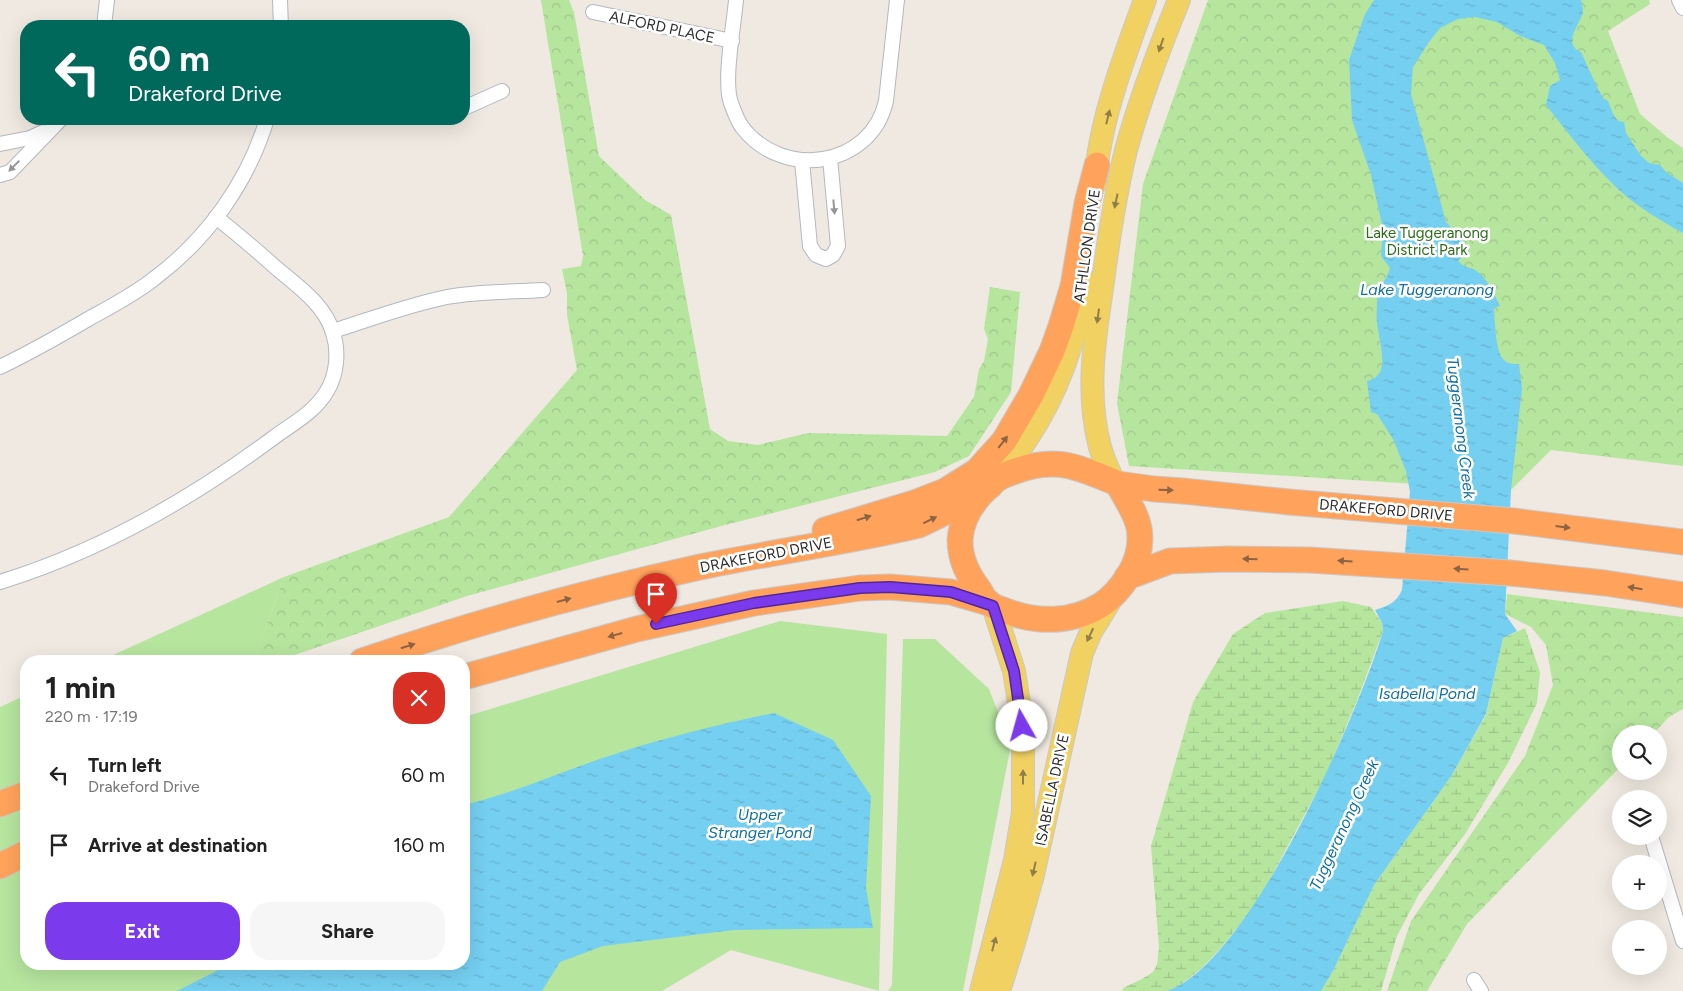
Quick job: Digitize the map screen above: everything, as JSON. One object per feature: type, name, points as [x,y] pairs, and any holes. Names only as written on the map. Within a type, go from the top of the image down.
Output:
[{"type":"highway","points":[[701,567],[727,554],[832,528],[916,502],[945,491],[977,471],[990,458],[1004,441],[1027,403],[1052,351],[1073,286],[1087,203],[1097,164]]},
{"type":"highway","points":[[470,676],[637,629],[754,603],[860,588],[890,587],[951,592],[991,604],[1015,614],[1033,618],[1057,620],[1081,614],[1102,604],[1121,585],[1136,563],[1140,536],[1135,516],[1116,483],[1084,469],[1069,465],[1049,464],[1026,467],[994,482],[977,499],[966,517],[960,534],[960,552],[963,563],[972,580],[991,604]]},
{"type":"highway","name":"DRAKEFORD DRIVE","points":[[380,655],[481,622],[591,593],[701,567],[919,525],[952,509],[994,482]]},
{"type":"highway","name":"DRAKEFORD DRIVE","points":[[1116,483],[1154,489],[1514,521],[1683,542]]},
{"type":"highway","points":[[1121,585],[1170,561],[1310,560],[1510,573],[1605,583],[1683,595]]},
{"type":"highway","points":[[0,804],[20,796]]},
{"type":"highway","points":[[0,866],[20,857]]},
{"type":"main road","name":"ATHLLON DRIVE","points":[[994,482],[1014,458],[1038,423],[1062,372],[1077,322],[1094,204],[1097,164],[1112,99],[1132,34],[1145,0]]},
{"type":"main road","name":"ATHLLON DRIVE","points":[[1116,483],[1100,447],[1094,411],[1092,363],[1097,320],[1114,211],[1126,151],[1144,92],[1179,0]]},
{"type":"main road","name":"ISABELLA DRIVE","points":[[999,991],[1033,875],[1082,653],[1090,632],[1121,585]]},
{"type":"main road","name":"ISABELLA DRIVE","points":[[981,991],[1015,860],[1023,812],[1023,743],[1020,709],[1014,671],[991,604]]},
{"type":"street","points":[[105,20],[107,0]]},
{"type":"street","points":[[280,0],[281,20]]},
{"type":"street","points":[[736,0],[728,91],[730,100],[743,128],[762,145],[777,154],[802,161],[840,155],[860,145],[874,130],[883,111],[897,0]]},
{"type":"street","points":[[1679,0],[1683,8]]},
{"type":"street","name":"ALFORD PLACE","points":[[593,12],[732,41]]},
{"type":"street","points":[[470,105],[502,91]]},
{"type":"street","points":[[0,144],[30,138],[53,125]]},
{"type":"street","points":[[0,174],[10,172],[54,125]]},
{"type":"street","points":[[0,367],[118,303],[155,278],[188,250],[216,216],[246,172],[261,140],[265,125]]},
{"type":"street","points":[[802,161],[810,246],[816,255],[826,259],[833,255],[838,246],[830,158]]},
{"type":"street","points":[[0,582],[103,542],[163,511],[247,457],[314,408],[326,392],[331,383],[336,363],[333,331],[324,313],[311,298],[216,216]]},
{"type":"street","points":[[333,331],[404,308],[447,297],[543,290]]},
{"type":"street","points":[[1654,845],[1683,941]]},
{"type":"green space","points":[[541,0],[569,0],[574,12],[599,156],[645,200],[671,215],[710,429],[728,441],[758,445],[808,433],[947,436],[974,397],[979,369],[984,361],[988,339],[984,329],[990,287],[1020,292],[1011,392],[969,456],[935,472],[725,525],[467,596],[295,655],[256,655],[284,577],[449,517],[577,370],[567,315],[567,293],[562,269],[581,266],[583,256]]},
{"type":"green space","name":"Lake Tuggeranong District Park","points":[[1208,0],[1649,0],[1650,4],[1608,31],[1640,114],[1683,148],[1683,466],[1551,450],[1511,490],[1129,466],[1117,403],[1143,184]]},
{"type":"green space","points":[[284,577],[256,655],[113,655]]},
{"type":"green space","points":[[1507,594],[1683,617],[1683,709],[1669,717],[1661,725],[1612,725],[1612,775],[1467,924],[1427,991],[1387,991],[1411,921],[1525,756],[1553,685],[1546,645],[1531,627],[1505,614]]},
{"type":"green space","points":[[1343,601],[1371,607],[1382,623],[1383,631],[1326,775],[1257,903],[1221,948],[1201,969],[1176,988],[1167,991],[1122,991],[1123,988],[1153,972],[1157,965],[1159,947],[1151,846],[1193,702],[1233,634],[1265,613]]},
{"type":"green space","points":[[780,621],[887,634],[879,991],[731,950],[662,991],[0,991],[0,707],[20,698],[20,970],[470,970],[470,715]]},
{"type":"green space","points":[[1525,628],[1540,672],[1537,703],[1508,763],[1465,834],[1419,894],[1397,936],[1381,991],[1321,991],[1333,971],[1374,885],[1452,775],[1486,715],[1503,638]]},
{"type":"green space","points":[[903,639],[935,639],[989,689],[1011,745],[963,991],[888,991],[892,985]]},
{"type":"water","name":"Isabella Pond","points":[[1374,0],[1581,0],[1583,12],[1572,39],[1573,44],[1581,52],[1597,87],[1603,98],[1608,101],[1613,114],[1618,121],[1624,122],[1626,133],[1641,156],[1649,163],[1660,165],[1666,172],[1683,183],[1683,233],[1666,224],[1619,190],[1590,160],[1546,105],[1550,86],[1560,80],[1555,63],[1544,45],[1520,36],[1497,22],[1475,17],[1458,19],[1440,28],[1413,67],[1411,94],[1446,222],[1459,235],[1469,251],[1458,261],[1478,272],[1491,288],[1500,306],[1494,308],[1496,336],[1501,356],[1506,361],[1519,364],[1522,388],[1511,490],[1505,614],[1517,631],[1503,638],[1486,714],[1452,775],[1374,885],[1333,971],[1321,991],[1167,991],[1199,971],[1232,935],[1265,887],[1297,832],[1351,718],[1383,631],[1382,623],[1375,610],[1391,603],[1402,590],[1410,492],[1406,471],[1393,439],[1377,414],[1371,412],[1367,381],[1378,375],[1382,364],[1377,323],[1377,305],[1379,291],[1390,268],[1381,256],[1383,229],[1371,175],[1352,120],[1349,60],[1365,14]]},
{"type":"water","name":"Upper Stranger Pond","points":[[774,713],[833,740],[871,796],[866,888],[873,928],[734,930],[603,946],[560,962],[542,991],[177,991],[218,970],[470,970],[470,803],[521,788],[596,760],[694,731]]},
{"type":"route","points":[[656,624],[754,603],[860,588],[916,588],[951,592],[993,606],[1014,671],[1022,726]]},
{"type":"water label","name":"Lake Tuggeranong","points":[[1427,289]]},
{"type":"water label","name":"Tuggeranong Creek","points":[[1461,428]]},
{"type":"water label","name":"Tuggeranong Creek","points":[[1344,825]]}]
